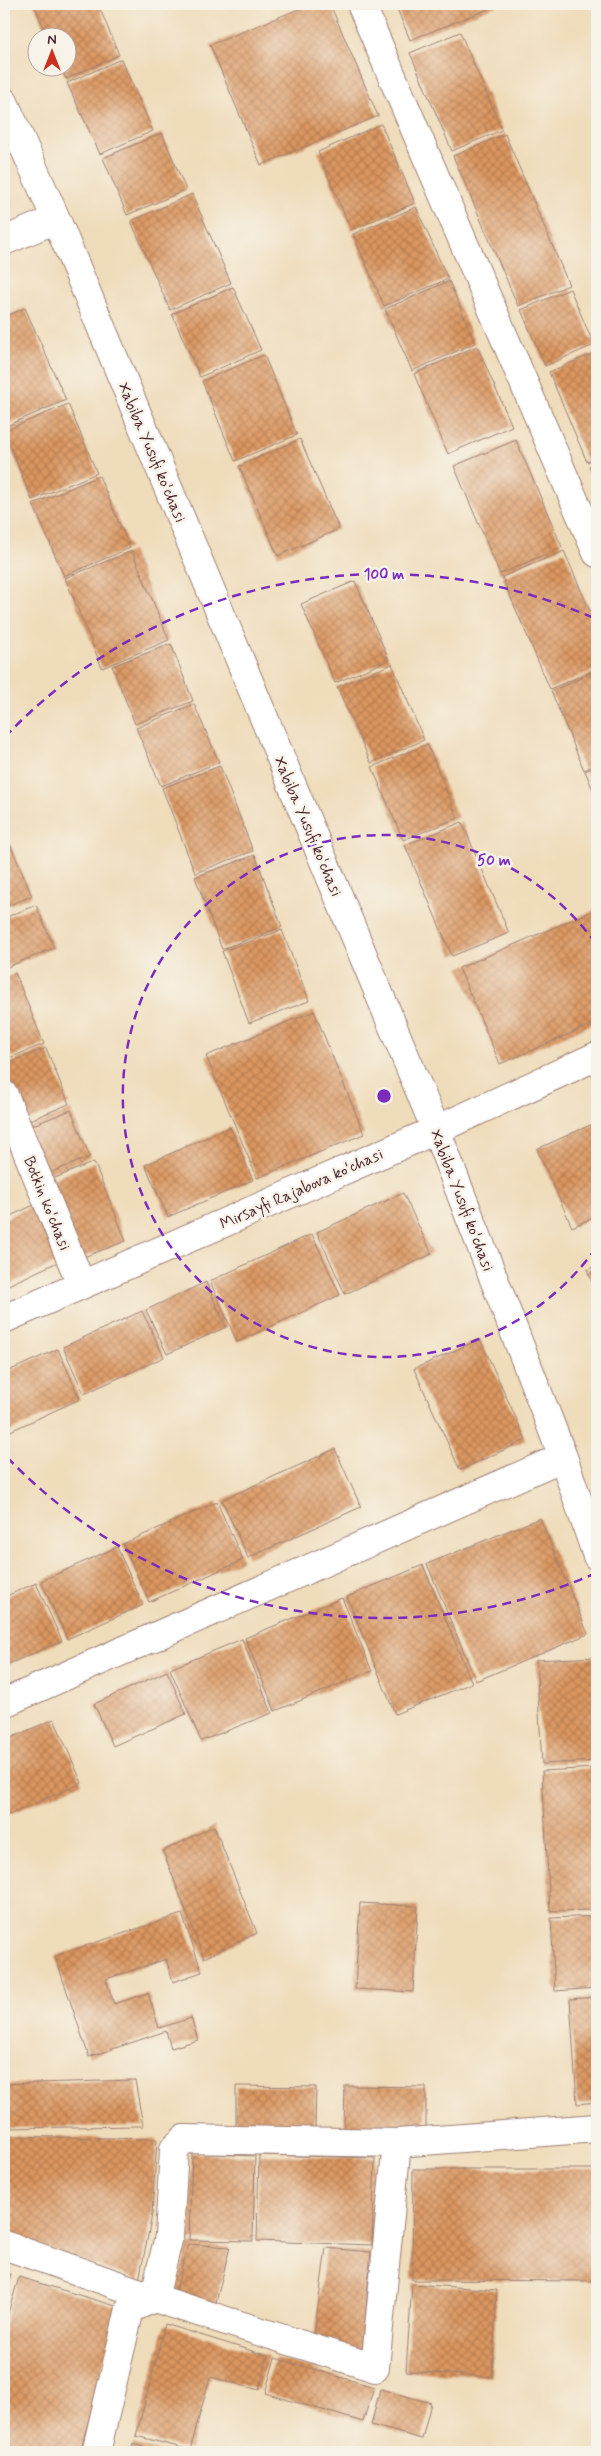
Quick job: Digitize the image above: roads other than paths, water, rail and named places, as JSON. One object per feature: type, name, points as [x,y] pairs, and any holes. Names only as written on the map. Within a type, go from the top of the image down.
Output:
[{"type":"street","points":[[361,4],[597,553]]},
{"type":"street","name":"Xabiba Yusufi ko'chasi","points":[[4,102],[56,219],[436,1130],[563,1457],[597,1556]]},
{"type":"street","points":[[4,241],[56,219]]},
{"type":"street","name":"Mirsayfi Rajabova ko'chasi","points":[[4,1319],[436,1130],[597,1056]]},
{"type":"street","name":"Botkin ko'chasi","points":[[4,1095],[81,1284]]},
{"type":"street","points":[[4,1703],[563,1457]]},
{"type":"street","points":[[154,2298],[169,2236],[174,2149],[184,2139],[397,2143],[597,2128]]},
{"type":"street","points":[[4,2245],[154,2298],[375,2368],[397,2143]]},
{"type":"street","points":[[96,2452],[130,2309],[154,2298]]}]
